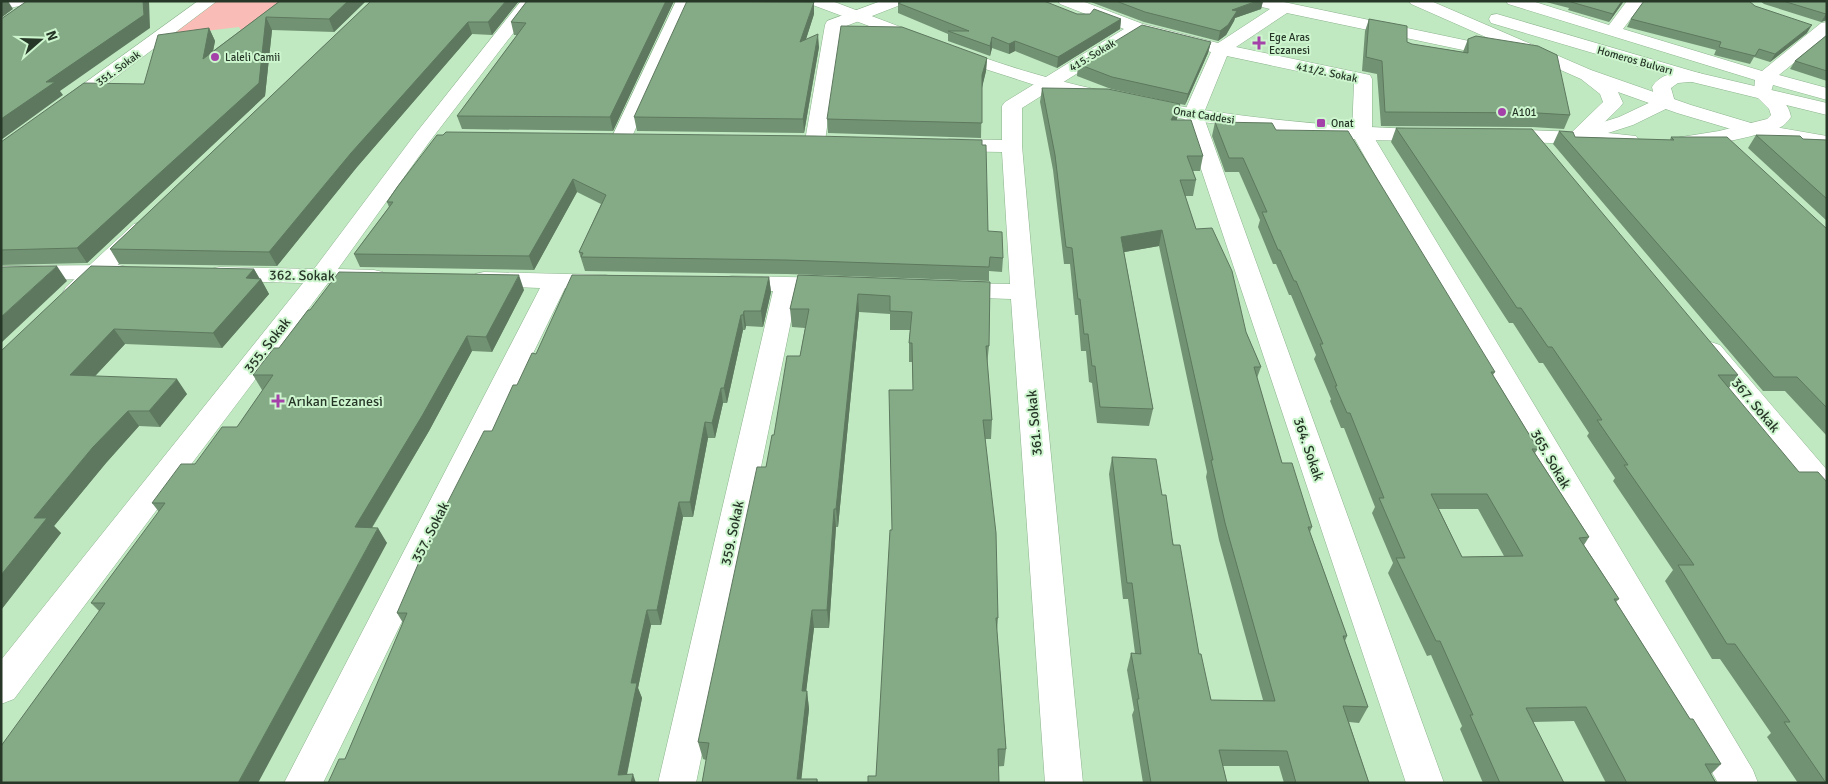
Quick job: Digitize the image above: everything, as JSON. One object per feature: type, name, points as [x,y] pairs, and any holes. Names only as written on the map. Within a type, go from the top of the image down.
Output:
[{"type":"street","points":[[1,5],[20,9],[41,1]]},
{"type":"street","name":"351. Sokak","points":[[50,117],[209,1]]},
{"type":"street","name":"355. Sokak","points":[[1,688],[321,276],[423,137],[530,1]]},
{"type":"street","points":[[622,139],[684,1]]},
{"type":"street","name":"Onat Caddesi","points":[[816,1],[988,64],[1048,83],[1193,115],[1362,134],[1452,135]]},
{"type":"street","points":[[816,142],[833,25],[897,1]]},
{"type":"street","points":[[1258,1],[1283,8],[1463,45]]},
{"type":"street","name":"Homeros Bulvarı","points":[[1446,1],[1474,12],[1545,34],[1694,77],[1764,86],[1827,109]]},
{"type":"street","points":[[1514,1],[1720,65],[1764,86],[1827,94]]},
{"type":"street","points":[[1612,32],[1636,1]]},
{"type":"street","name":"Homeros Bulvarı","points":[[1410,3],[1530,50],[1585,74],[1664,102],[1748,128],[1827,142]]},
{"type":"street","name":"411/2. Sokak","points":[[1060,4],[1133,31],[1363,79],[1362,134]]},
{"type":"street","points":[[1193,115],[1220,49],[1283,8]]},
{"type":"street","points":[[1803,24],[1825,28]]},
{"type":"street","points":[[1764,86],[1825,28]]},
{"type":"street","name":"415. Sokak","points":[[1048,83],[1133,31]]},
{"type":"street","points":[[1578,137],[1626,121],[1664,102],[1661,87],[1666,81],[1694,77],[1720,65]]},
{"type":"street","points":[[1578,137],[1613,103],[1608,91],[1585,74]]},
{"type":"street","name":"361. Sokak","points":[[1048,83],[1012,106],[1012,146],[1064,783]]},
{"type":"street","points":[[1482,135],[1532,135],[1726,144],[1748,128],[1774,123],[1781,117],[1781,110],[1774,103],[1764,86]]},
{"type":"street","name":"364. Sokak","points":[[1193,115],[1425,783]]},
{"type":"street","name":"365. Sokak","points":[[1362,134],[1739,783]]},
{"type":"street","points":[[1532,135],[1551,158]]},
{"type":"street","points":[[423,137],[452,137]]},
{"type":"street","points":[[933,144],[1012,146]]},
{"type":"street","points":[[63,304],[154,218]]},
{"type":"street","points":[[1,273],[146,273]]},
{"type":"street","name":"362. Sokak","points":[[194,274],[399,278]]},
{"type":"street","points":[[458,279],[623,282]]},
{"type":"street","name":"357. Sokak","points":[[303,783],[556,281]]},
{"type":"street","points":[[710,282],[856,286]]},
{"type":"street","name":"359. Sokak","points":[[677,783],[787,283]]},
{"type":"street","points":[[934,289],[1023,292]]},
{"type":"street","name":"367. Sokak","points":[[1695,332],[1827,491]]},
{"type":"shaded area","points":[[209,1],[287,1],[242,32],[239,27],[163,36]]},
{"type":"building","points":[[27,1],[143,1],[144,15],[46,82],[55,82],[1,119],[1,19]]},
{"type":"building","points":[[280,1],[348,1],[329,19],[266,17],[259,83],[77,248],[1,250],[1,142],[84,83],[144,84],[158,35],[209,28],[203,59]]},
{"type":"building","points":[[371,1],[506,1],[488,22],[468,22],[351,153],[269,252],[110,249]]},
{"type":"building","points":[[527,1],[666,1],[610,117],[457,116],[526,23],[511,22]]},
{"type":"building","points":[[687,1],[814,2],[800,42],[818,34],[803,119],[634,117]]},
{"type":"building","points":[[903,1],[1044,1],[1077,14],[1090,14],[1094,9],[1121,19],[1058,57],[1015,41],[1009,44],[992,37],[990,46],[948,31],[969,31],[898,3]]},
{"type":"building","points":[[1116,1],[1257,1],[1232,10],[1237,11],[1228,25],[1220,31],[1145,12]]},
{"type":"building","points":[[1572,1],[1622,1],[1613,14]]},
{"type":"building","points":[[1644,1],[1749,1],[1755,6],[1812,25],[1775,54],[1759,49],[1755,56],[1719,47],[1721,42],[1631,19]]},
{"type":"building","points":[[1783,1],[1827,1],[1827,14],[1826,14]]},
{"type":"building","points":[[1369,19],[1407,26],[1407,42],[1412,44],[1468,53],[1468,39],[1476,36],[1538,46],[1557,55],[1570,115],[1385,112],[1382,61],[1366,57]]},
{"type":"building","points":[[1142,25],[1211,42],[1188,94],[1112,77],[1078,64]]},
{"type":"building","points":[[841,26],[902,27],[987,58],[982,75],[982,123],[827,119]]},
{"type":"building","points":[[1827,35],[1827,71],[1795,61]]},
{"type":"building","points":[[1042,88],[1108,89],[1180,104],[1171,120],[1191,120],[1203,156],[1187,156],[1196,180],[1180,180],[1196,229],[1212,228],[1232,271],[1246,332],[1261,367],[1254,367],[1282,463],[1292,463],[1312,527],[1308,527],[1347,636],[1343,636],[1368,707],[1343,706],[1369,783],[1296,783],[1287,751],[1219,750],[1227,783],[1151,783],[1131,653],[1141,654],[1132,583],[1127,583],[1112,457],[1156,459],[1162,495],[1166,495],[1173,545],[1180,545],[1199,654],[1201,654],[1211,700],[1275,701],[1225,523],[1211,460],[1213,460],[1162,230],[1121,237],[1153,409],[1100,407],[1095,366],[1092,366],[1088,334],[1084,334],[1072,248],[1066,247],[1055,155]]},
{"type":"building","points":[[1215,122],[1272,123],[1276,130],[1348,131],[1495,372],[1491,372],[1538,449],[1532,449],[1589,537],[1579,538],[1619,599],[1614,599],[1690,719],[1693,719],[1721,764],[1705,764],[1716,783],[1627,783],[1586,707],[1526,708],[1564,783],[1500,783],[1470,715],[1473,715],[1440,641],[1436,641],[1396,558],[1405,558],[1379,498],[1384,498],[1350,413],[1347,413],[1335,386],[1337,386],[1320,344],[1323,344],[1296,281],[1294,281],[1280,250],[1278,250],[1262,212],[1267,212],[1243,158],[1229,158]],"holes":[[[1431,494],[1487,494],[1523,556],[1462,557]]]},
{"type":"building","points":[[1396,128],[1532,129],[1738,375],[1718,375],[1799,472],[1818,472],[1827,482],[1827,783],[1784,722],[1790,722],[1735,644],[1727,644],[1678,565],[1694,565],[1624,465],[1628,465],[1597,420],[1602,420],[1552,347],[1548,347],[1521,308],[1517,308]]},
{"type":"building","points":[[1559,131],[1573,132],[1575,137],[1674,140],[1671,137],[1727,137],[1827,229],[1827,408],[1797,377],[1774,377]]},
{"type":"building","points":[[446,132],[982,140],[982,145],[986,145],[988,231],[1002,232],[1003,258],[990,257],[989,267],[786,260],[581,257],[583,253],[579,252],[606,195],[573,179],[529,256],[354,254],[393,202],[387,202],[398,186],[437,135],[443,135]]},
{"type":"building","points":[[1756,135],[1800,136],[1803,139],[1827,140],[1827,199]]},
{"type":"building","points":[[57,266],[1,317],[1,267]]},
{"type":"building","points":[[91,266],[254,269],[246,278],[261,279],[213,333],[114,329],[70,375],[177,379],[149,411],[128,411],[93,447],[34,518],[47,518],[1,575],[1,351]]},
{"type":"building","points":[[339,272],[519,275],[486,337],[467,336],[422,416],[355,527],[378,528],[238,783],[1,783],[1,746],[105,603],[91,603],[165,503],[152,503],[181,464],[195,464],[222,427],[237,427],[273,375],[253,375],[274,348],[279,348]]},
{"type":"building","points":[[572,275],[769,277],[761,311],[744,311],[743,315],[741,315],[724,388],[721,388],[712,423],[705,422],[690,502],[679,502],[657,610],[647,610],[631,683],[637,683],[618,775],[633,774],[631,783],[328,783],[339,759],[345,759],[407,613],[397,613],[429,539],[484,431],[492,431],[513,385],[517,385],[532,353],[536,354]]},
{"type":"building","points":[[798,275],[990,282],[989,346],[986,346],[992,420],[983,420],[996,533],[998,618],[996,618],[1006,749],[998,749],[999,783],[868,783],[868,776],[876,776],[890,530],[892,530],[889,390],[913,390],[912,343],[909,343],[912,312],[890,311],[890,296],[858,294],[836,509],[834,509],[827,610],[812,610],[802,691],[807,691],[797,779],[817,779],[817,783],[702,783],[709,743],[698,742],[757,467],[766,467],[772,435],[774,435],[787,356],[800,356],[809,309],[790,309]]},
{"type":"place","name":"Ege Aras Eczanesi","points":[[1259,43]]},
{"type":"place","name":"Laleli Camii","points":[[215,57]]},
{"type":"place","name":"A101","points":[[1502,112]]},
{"type":"place","name":"Onat","points":[[1321,123]]},
{"type":"place","name":"Arıkan Eczanesi","points":[[278,401]]}]
